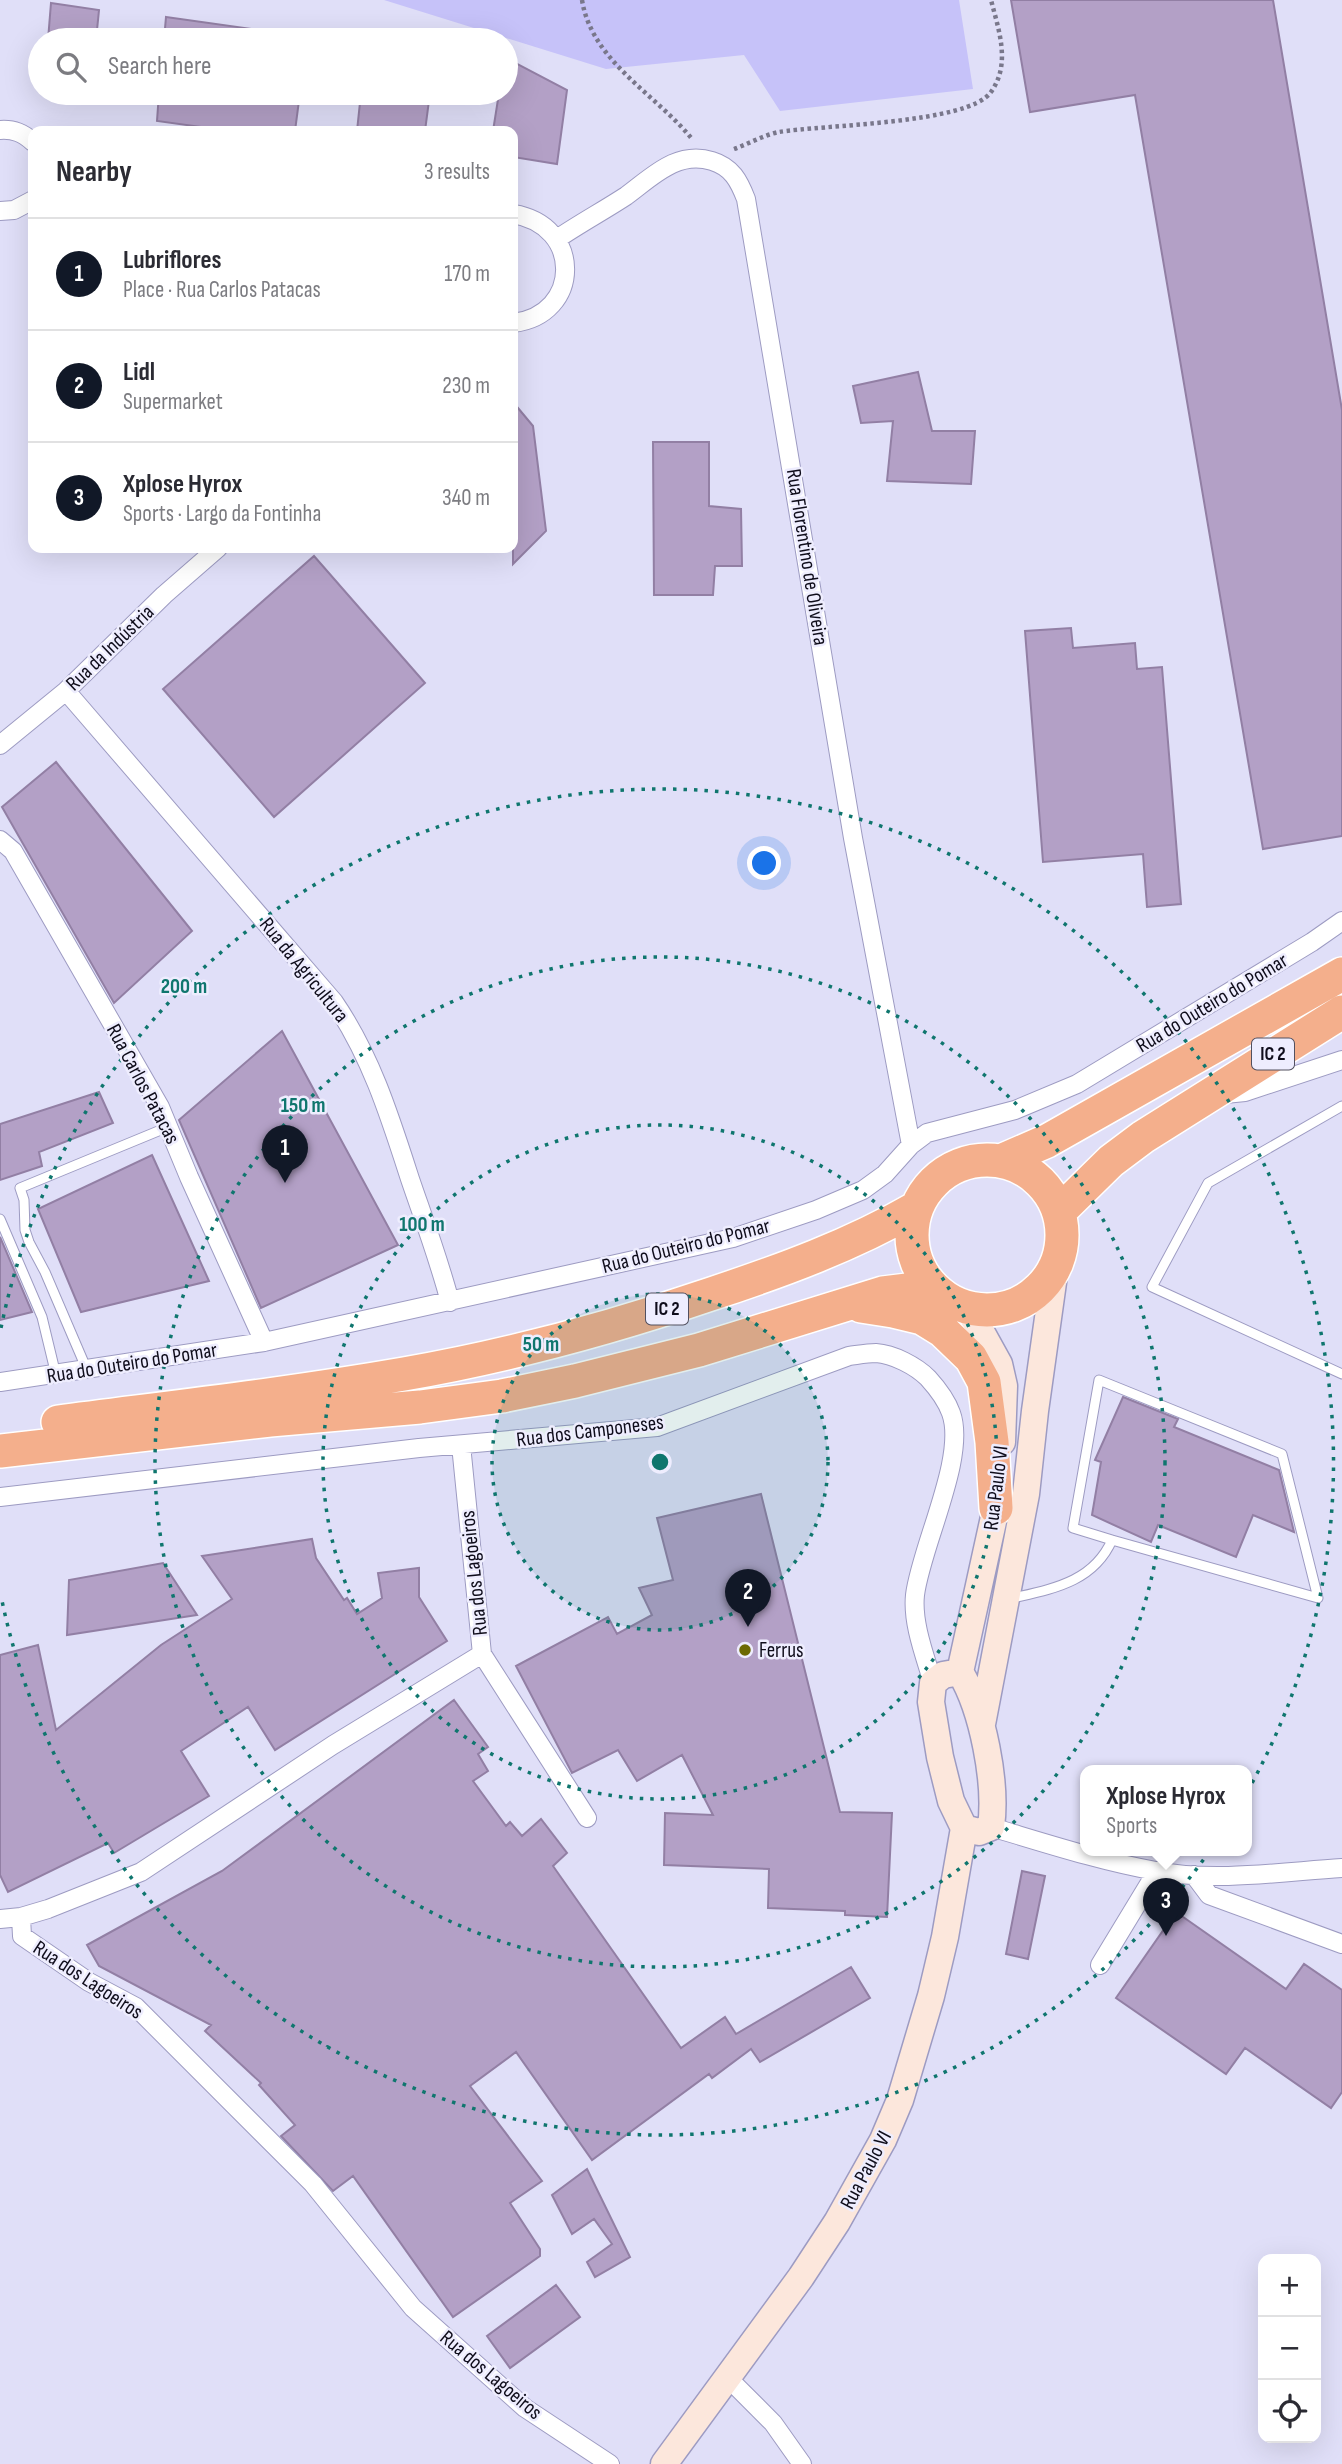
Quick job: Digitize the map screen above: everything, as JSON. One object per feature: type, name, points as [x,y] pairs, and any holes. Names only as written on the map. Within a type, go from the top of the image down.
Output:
[{"type":"highway","name":"IC 2","points":[[1001,1161],[1047,1141],[1342,974]]},
{"type":"highway","name":"IC 2","points":[[1059,1212],[1111,1161],[1204,1096],[1342,1012]]},
{"type":"highway","name":"IC 2","points":[[980,1160],[1001,1161],[1021,1167],[1051,1194],[1063,1231],[1061,1250],[1055,1268],[1040,1289],[1019,1303],[995,1310],[968,1308],[955,1304],[932,1287],[919,1270],[912,1250],[911,1229],[916,1209],[926,1190],[941,1175],[960,1164],[980,1160]]},
{"type":"highway","name":"IC 2","points":[[0,1429],[260,1396],[406,1374],[575,1337],[771,1274],[887,1225],[916,1209]]},
{"type":"highway","name":"IC 2","points":[[0,1451],[502,1396],[699,1350],[883,1293],[932,1287]]},
{"type":"highway","points":[[845,1303],[922,1318],[943,1331],[971,1358],[984,1382],[992,1442],[996,1508]]},
{"type":"main road","points":[[982,1726],[1027,1494],[1035,1411],[1055,1268]]},
{"type":"main road","name":"Rua Paulo VI","points":[[960,1672],[996,1508],[1004,1407],[1004,1386],[999,1364],[968,1308]]},
{"type":"main road","points":[[960,1672],[968,1685],[982,1726],[993,1809],[991,1827],[979,1832],[964,1828],[951,1801],[931,1702],[933,1683],[943,1675],[960,1672]]},
{"type":"main road","name":"Rua Paulo VI","points":[[664,2464],[801,2277],[837,2222],[883,2140],[900,2100],[931,1996],[964,1828]]},
{"type":"street","points":[[0,127],[28,138]]},
{"type":"street","points":[[557,239],[667,166],[692,157],[708,160]]},
{"type":"street","name":"Rua Florentino de Oliveira","points":[[708,160],[724,165],[738,179],[746,199],[853,838],[911,1144]]},
{"type":"street","points":[[0,211],[14,210],[28,204]]},
{"type":"street","points":[[518,215],[528,216],[544,225],[557,239],[564,255],[565,272],[562,288],[553,303],[541,314],[518,322]]},
{"type":"street","name":"Rua da Indústria","points":[[0,745],[66,691],[164,595],[212,553]]},
{"type":"street","name":"Rua da Agricultura","points":[[66,691],[334,1002],[350,1025],[383,1096],[450,1302]]},
{"type":"street","name":"Rua Carlos Patacas","points":[[0,840],[13,851],[160,1107],[264,1342]]},
{"type":"street","name":"Rua do Outeiro do Pomar","points":[[0,1382],[264,1342],[733,1238],[781,1222],[863,1190],[885,1174],[911,1144],[927,1133],[1015,1110],[1077,1084],[1312,942],[1342,920]]},
{"type":"street","points":[[1204,1096],[1245,1092],[1342,1060]]},
{"type":"street","name":"Rua dos Camponeses","points":[[0,1497],[461,1445],[657,1427],[849,1356],[876,1353],[895,1358],[920,1370],[941,1393],[952,1415],[955,1438],[915,1596],[915,1614],[933,1683]]},
{"type":"street","name":"Rua dos Lagoeiros","points":[[461,1445],[482,1654],[333,1745],[141,1872],[21,1917],[22,1936],[89,1982],[136,2007],[313,2184],[413,2308],[525,2409],[610,2464]]},
{"type":"street","points":[[482,1654],[587,1818]]},
{"type":"street","points":[[991,1827],[1080,1854]]},
{"type":"street","points":[[1090,1856],[1157,1871],[1194,1875],[1342,1868]]},
{"type":"street","points":[[1100,1965],[1157,1871]]},
{"type":"street","points":[[1194,1875],[1209,1895],[1342,1944]]},
{"type":"street","points":[[0,1919],[21,1917]]},
{"type":"street","points":[[727,2377],[774,2423],[802,2464]]},
{"type":"lane","points":[[1342,1106],[1208,1183],[1152,1287],[1342,1374]]},
{"type":"lane","points":[[88,1370],[29,1242],[20,1188],[169,1127]]},
{"type":"lane","points":[[0,1219],[41,1317],[56,1375]]},
{"type":"lane","points":[[1099,1380],[1282,1454],[1318,1598],[1137,1547],[1112,1540],[1073,1528],[1099,1380]]},
{"type":"lane","points":[[1008,1599],[1069,1583],[1090,1571],[1104,1557],[1112,1540]]},
{"type":"path","points":[[582,0],[584,16],[604,50],[644,93],[675,118],[708,160],[776,133],[910,119],[970,108],[990,94],[1002,65],[1002,42],[991,0]]},
{"type":"shaded area","points":[[384,0],[959,0],[973,89],[780,111],[744,55],[606,69],[518,42],[518,28],[474,28]]},
{"type":"building","points":[[1011,0],[1273,0],[1342,410],[1342,836],[1263,849],[1135,95],[1030,112]]},
{"type":"building","points":[[51,3],[99,10],[97,28],[49,28]]},
{"type":"building","points":[[166,17],[245,28],[165,28]]},
{"type":"building","points":[[518,64],[567,90],[557,164],[518,158],[518,126],[494,126],[497,105],[518,105]]},
{"type":"building","points":[[158,105],[298,105],[296,126],[194,126],[157,121]]},
{"type":"building","points":[[360,105],[428,105],[426,126],[358,126]]},
{"type":"building","points":[[918,372],[932,431],[975,431],[971,484],[887,481],[893,421],[861,423],[853,386]]},
{"type":"building","points":[[518,408],[533,426],[546,531],[513,564],[513,553],[518,553]]},
{"type":"building","points":[[653,442],[709,442],[709,506],[741,509],[742,566],[715,566],[713,595],[654,595]]},
{"type":"building","points":[[314,556],[425,683],[274,817],[163,689]]},
{"type":"building","points":[[1071,628],[1073,648],[1135,643],[1137,669],[1162,667],[1181,904],[1147,907],[1143,854],[1043,862],[1025,631]]},
{"type":"building","points":[[56,762],[192,931],[114,1003],[2,807]]},
{"type":"building","points":[[282,1031],[398,1245],[261,1308],[179,1120]]},
{"type":"building","points":[[99,1092],[113,1123],[39,1152],[42,1166],[0,1180],[0,1124]]},
{"type":"building","points":[[152,1155],[209,1281],[81,1312],[38,1209]]},
{"type":"building","points":[[0,1237],[32,1312],[0,1320]]},
{"type":"building","points":[[1123,1397],[1178,1419],[1174,1427],[1279,1470],[1294,1532],[1253,1515],[1236,1557],[1158,1525],[1151,1542],[1092,1515],[1101,1462],[1095,1460]]},
{"type":"building","points":[[761,1494],[840,1812],[892,1813],[887,1917],[845,1915],[845,1911],[768,1908],[769,1869],[664,1865],[665,1813],[713,1815],[682,1755],[637,1781],[618,1750],[572,1773],[516,1666],[608,1617],[617,1634],[652,1615],[639,1588],[673,1580],[657,1518]]},
{"type":"building","points":[[312,1539],[316,1558],[344,1600],[347,1598],[357,1614],[382,1598],[378,1573],[419,1568],[419,1597],[447,1641],[275,1750],[248,1707],[181,1751],[209,1796],[114,1853],[108,1843],[8,1892],[0,1875],[0,1655],[38,1645],[56,1730],[161,1645],[232,1599],[202,1556]]},
{"type":"building","points":[[163,1563],[197,1615],[67,1635],[69,1580]]},
{"type":"building","points":[[454,1700],[488,1747],[478,1754],[488,1771],[473,1781],[506,1826],[510,1822],[522,1836],[541,1819],[567,1853],[553,1866],[681,2048],[725,2017],[736,2034],[851,1967],[870,1998],[760,2062],[751,2049],[712,2078],[709,2074],[592,2160],[516,2052],[470,2086],[542,2181],[510,2203],[540,2249],[540,2256],[453,2317],[353,2176],[333,2191],[281,2136],[295,2125],[259,2085],[261,2083],[205,2031],[211,2025],[99,1966],[87,1945],[222,1871]]},
{"type":"building","points":[[1022,1871],[1045,1876],[1028,1959],[1006,1954]]},
{"type":"building","points":[[1176,1912],[1286,1989],[1304,1964],[1342,1990],[1342,2092],[1331,2108],[1245,2048],[1226,2074],[1116,1998]]},
{"type":"building","points":[[587,2169],[630,2257],[595,2277],[587,2262],[612,2244],[594,2219],[572,2234],[552,2195]]},
{"type":"building","points":[[556,2285],[580,2317],[510,2368],[487,2336]]},
{"type":"place","name":"Lubriflores","points":[[285,1183]]},
{"type":"place","name":"Lidl","points":[[748,1627]]},
{"type":"place","name":"Ferrus","points":[[745,1650]]},
{"type":"place","name":"Xplose Hyrox","points":[[1166,1936]]}]
